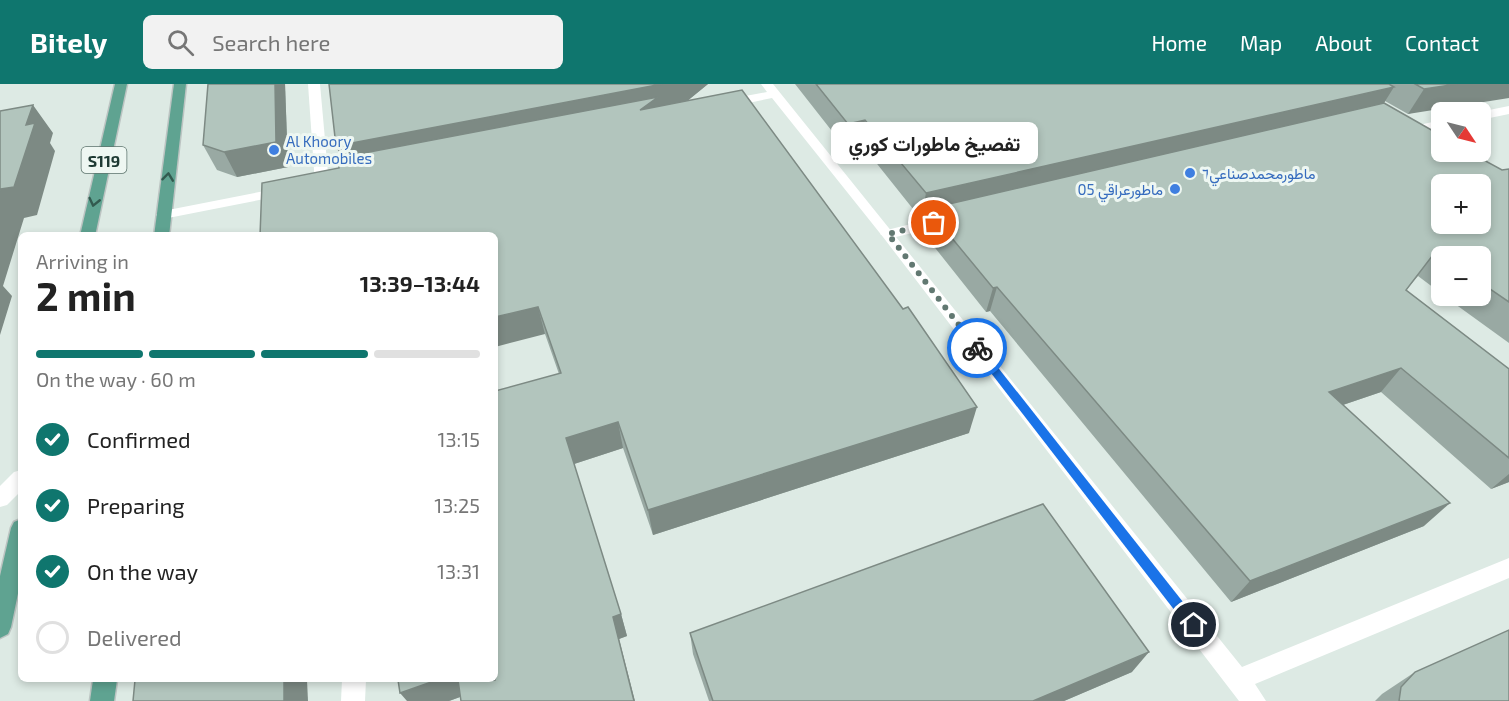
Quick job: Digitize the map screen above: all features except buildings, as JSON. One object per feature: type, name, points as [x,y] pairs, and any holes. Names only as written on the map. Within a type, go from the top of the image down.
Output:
[{"type":"main road","name":"S119","points":[[88,232],[121,84]]},
{"type":"main road","points":[[161,232],[180,84]]},
{"type":"main road","points":[[0,627],[18,542]]},
{"type":"main road","points":[[102,701],[105,682]]},
{"type":"street","points":[[163,215],[316,185],[314,84]]},
{"type":"street","points":[[706,108],[771,89],[888,234],[1254,701]]},
{"type":"street","points":[[1491,114],[1509,110]]},
{"type":"street","points":[[1431,125],[1415,126],[1431,136]]},
{"type":"street","points":[[888,234],[968,215]]},
{"type":"street","points":[[0,499],[18,480]]},
{"type":"street","points":[[1237,680],[1509,568]]},
{"type":"street","points":[[353,701],[354,682]]},
{"type":"way so far","points":[[934,223],[888,234],[977,348]]},
{"type":"place","name":"Al Khoory Automobiles","points":[[274,150]]},
{"type":"place","name":"ماطورمحمدصناعي٦","points":[[1190,173]]},
{"type":"place","name":"ماطورعراقي 05","points":[[1175,189]]},
{"type":"place","name":"تفصيخ ماطورات كوري","points":[[934,223]]},
{"type":"route","points":[[977,348],[1194,625]]}]
